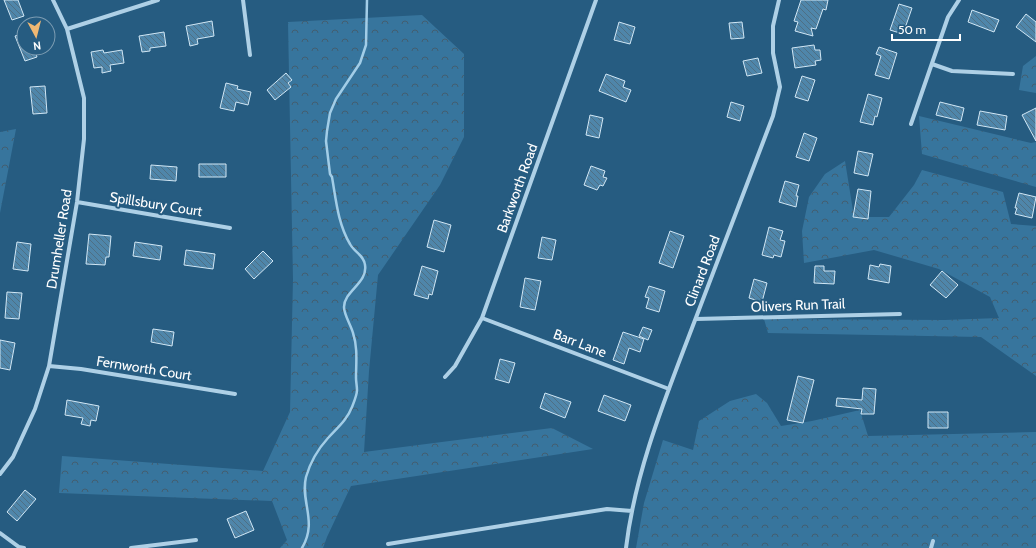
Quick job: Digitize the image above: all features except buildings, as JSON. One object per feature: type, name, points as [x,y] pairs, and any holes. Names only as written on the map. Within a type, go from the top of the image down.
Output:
[{"type":"street","name":"Drumheller Road","points":[[0,474],[13,457],[35,409],[49,366],[77,202],[84,139],[84,98],[66,29],[53,0]]},
{"type":"street","points":[[66,29],[158,0]]},
{"type":"street","points":[[243,0],[250,55]]},
{"type":"street","name":"Barkworth Road","points":[[445,377],[455,366],[482,318],[596,0]]},
{"type":"street","name":"Clinard Road","points":[[626,548],[632,511],[642,470],[669,389],[773,116],[780,87],[774,53],[773,26],[779,0]]},
{"type":"street","points":[[911,124],[948,17],[960,0]]},
{"type":"street","points":[[932,64],[952,71],[1013,74]]},
{"type":"street","name":"Spillsbury Court","points":[[77,202],[230,228]]},
{"type":"street","name":"Olivers Run Trail","points":[[696,319],[900,314]]},
{"type":"street","name":"Barr Lane","points":[[482,318],[669,389]]},
{"type":"street","name":"Fernworth Court","points":[[49,366],[81,369],[235,394]]},
{"type":"street","points":[[388,544],[607,508],[632,511]]},
{"type":"street","points":[[0,533],[19,547],[24,548]]},
{"type":"street","points":[[132,548],[196,540]]},
{"type":"street","points":[[931,548],[933,541]]},
{"type":"green space","points":[[422,15],[464,54],[464,137],[440,185],[378,275],[369,371],[364,452],[552,428],[593,449],[351,486],[323,548],[280,548],[287,540],[272,501],[59,493],[62,456],[263,471],[290,412],[293,279],[288,22]]},
{"type":"green space","points":[[1036,56],[1036,93],[1019,90],[1023,66]]},
{"type":"green space","points":[[919,116],[1031,143],[1036,142],[1036,187],[922,154]]},
{"type":"green space","points":[[16,129],[0,213],[0,132]]},
{"type":"green space","points":[[845,161],[854,217],[889,217],[914,185],[922,170],[1003,192],[1011,224],[1036,226],[1036,376],[981,337],[768,333],[764,319],[945,320],[999,318],[990,297],[939,269],[874,250],[804,263],[802,231],[809,197],[825,174]]},
{"type":"green space","points":[[756,394],[767,403],[781,426],[812,421],[860,410],[868,436],[1036,432],[1036,548],[636,548],[644,503],[663,440],[693,450],[699,421],[730,401]]},
{"type":"waterway","points":[[302,548],[307,538],[309,529],[305,495],[306,477],[312,461],[321,447],[342,424],[350,412],[357,392],[356,344],[344,307],[348,296],[363,277],[365,265],[361,256],[350,244],[340,220],[332,177],[330,174],[326,141],[330,113],[336,99],[360,63],[366,45],[367,0]]}]
